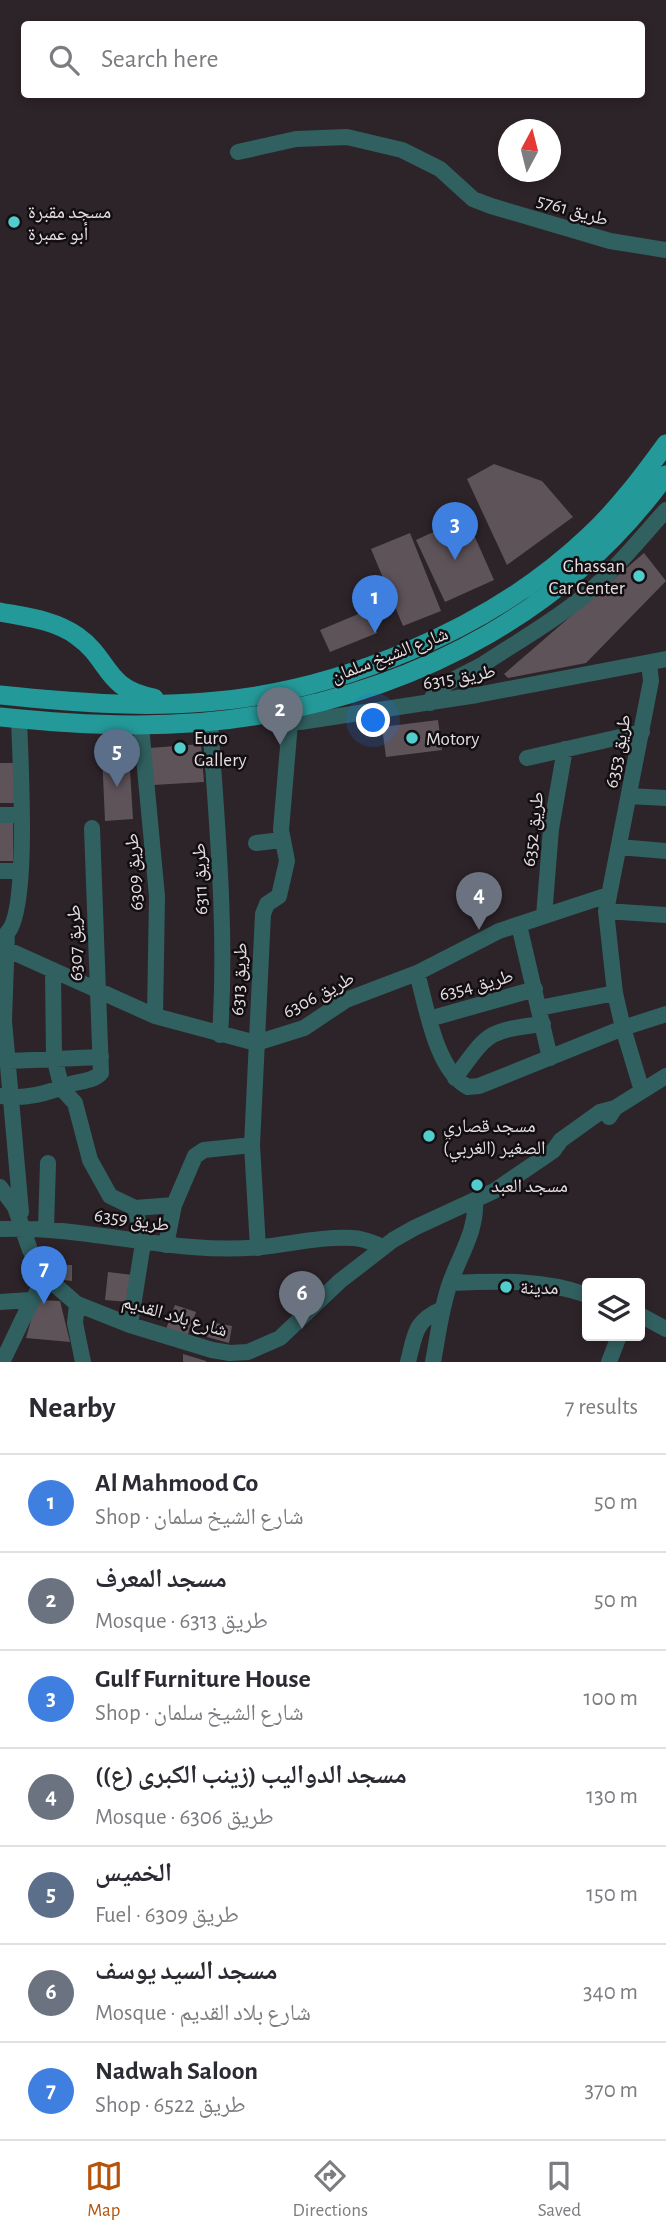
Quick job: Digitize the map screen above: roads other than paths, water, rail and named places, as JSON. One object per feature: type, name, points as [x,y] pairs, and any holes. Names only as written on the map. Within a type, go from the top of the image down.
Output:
[{"type":"main road","name":"شارع الشيخ سلمان","points":[[0,695],[103,704],[182,704],[265,694],[342,675],[427,642],[485,613],[537,579],[587,538],[626,498],[666,444]]},
{"type":"main road","name":"شارع الشيخ سلمان","points":[[10,718],[141,726],[210,722],[259,716],[304,706],[386,681],[437,661],[491,633],[548,596],[598,555],[644,506],[666,475]]},
{"type":"main road","points":[[0,612],[65,628],[94,650],[115,681],[126,689],[143,696],[182,704]]},
{"type":"street","name":"طريق 5761","points":[[238,152],[296,139],[347,137],[402,150],[440,169],[473,199],[491,206],[610,241],[666,250]]},
{"type":"street","points":[[430,703],[432,695],[438,689],[472,671],[584,595],[666,510]]},
{"type":"street","name":"طريق 6315","points":[[259,716],[290,723],[430,703],[659,663]]},
{"type":"street","name":"طريق 6353","points":[[642,1091],[622,1028],[615,993],[606,911],[651,681],[659,663]]},
{"type":"street","points":[[472,671],[470,680],[477,695]]},
{"type":"street","points":[[10,718],[22,815],[21,870],[15,923],[4,939],[2,1021],[9,1060],[5,1097],[22,1228]]},
{"type":"street","name":"طريق 6311","points":[[210,722],[219,842],[223,969],[220,1035]]},
{"type":"street","name":"طريق 6313","points":[[258,1248],[252,1146],[263,914],[267,904],[281,894],[287,861],[282,840],[290,723]]},
{"type":"street","name":"طريق 6309","points":[[141,726],[157,896],[155,1016]]},
{"type":"street","points":[[527,758],[642,732]]},
{"type":"street","name":"طريق 6352","points":[[544,916],[551,830],[565,749]]},
{"type":"street","points":[[629,796],[666,798]]},
{"type":"street","points":[[0,815],[22,815]]},
{"type":"street","name":"طريق 6307","points":[[92,828],[96,991],[101,1057]]},
{"type":"street","points":[[256,843],[282,840]]},
{"type":"street","points":[[620,846],[666,851]]},
{"type":"street","points":[[0,871],[21,870]]},
{"type":"street","name":"طريق 6306","points":[[4,939],[52,970],[155,1016],[256,1043],[304,1028],[346,1000],[417,973],[475,941],[608,895]]},
{"type":"street","points":[[606,911],[666,915]]},
{"type":"street","name":"طريق 6354","points":[[519,925],[550,1058]]},
{"type":"street","points":[[52,970],[54,1057],[62,1089],[75,1103],[90,1160],[110,1196],[135,1208],[174,1205]]},
{"type":"street","name":"طريق 6354","points":[[417,973],[438,1047],[462,1082]]},
{"type":"street","name":"طريق 6354","points":[[429,1019],[535,989]]},
{"type":"street","points":[[539,1008],[615,993]]},
{"type":"street","points":[[543,1024],[509,1028],[491,1034],[478,1046],[462,1082],[479,1086],[622,1028],[666,1014]]},
{"type":"street","points":[[5,1097],[48,1093],[97,1077],[101,1073],[101,1057],[9,1060]]},
{"type":"street","name":"شارع بلاد القديم","points":[[0,1187],[15,1207],[30,1250],[46,1277],[77,1304],[130,1325],[221,1352],[267,1354],[340,1281],[383,1247],[414,1228],[501,1186],[553,1151],[561,1140],[600,1112],[615,1108],[666,1076]]},
{"type":"street","points":[[166,1245],[174,1205],[195,1156],[199,1152],[252,1146]]},
{"type":"street","points":[[46,1228],[48,1163]]},
{"type":"street","points":[[433,1362],[442,1309],[475,1223],[475,1200]]},
{"type":"street","points":[[130,1325],[143,1243],[135,1208]]},
{"type":"street","name":"طريق 6359","points":[[0,1229],[46,1228],[143,1243],[214,1248],[258,1248],[352,1237],[383,1247]]},
{"type":"street","points":[[2,1362],[18,1333],[30,1300],[46,1277]]},
{"type":"street","points":[[450,1283],[525,1281],[582,1293]]},
{"type":"street","points":[[0,1302],[30,1300]]},
{"type":"street","points":[[77,1304],[75,1323],[83,1362]]},
{"type":"street","points":[[408,1362],[417,1327],[431,1314],[442,1309]]},
{"type":"street","points":[[645,1318],[666,1329]]},
{"type":"street","points":[[609,1362],[617,1341]]},
{"type":"place","name":"مسجد مقبرة أبو عمبرة","points":[[14,222]]},
{"type":"place","name":"Gulf Furniture House","points":[[455,560]]},
{"type":"place","name":"Ghassan Car Center","points":[[639,576]]},
{"type":"place","name":"Al Mahmood Co","points":[[375,633]]},
{"type":"place","name":"Motory","points":[[412,738]]},
{"type":"place","name":"مسجد المعرف","points":[[280,745]]},
{"type":"place","name":"Euro Gallery","points":[[180,748]]},
{"type":"place","name":"الخميس","points":[[117,787]]},
{"type":"place","name":"مسجد الدواليب (زينب الكبرى (ع))","points":[[479,930]]},
{"type":"place","name":"مسجد قصاري الصغير (الغربي)","points":[[429,1136]]},
{"type":"place","name":"مسجد العبد","points":[[477,1185]]},
{"type":"place","name":"مدينة","points":[[506,1287]]},
{"type":"place","name":"Nadwah Saloon","points":[[44,1304]]},
{"type":"place","name":"مسجد السيد يوسف","points":[[302,1329]]}]
